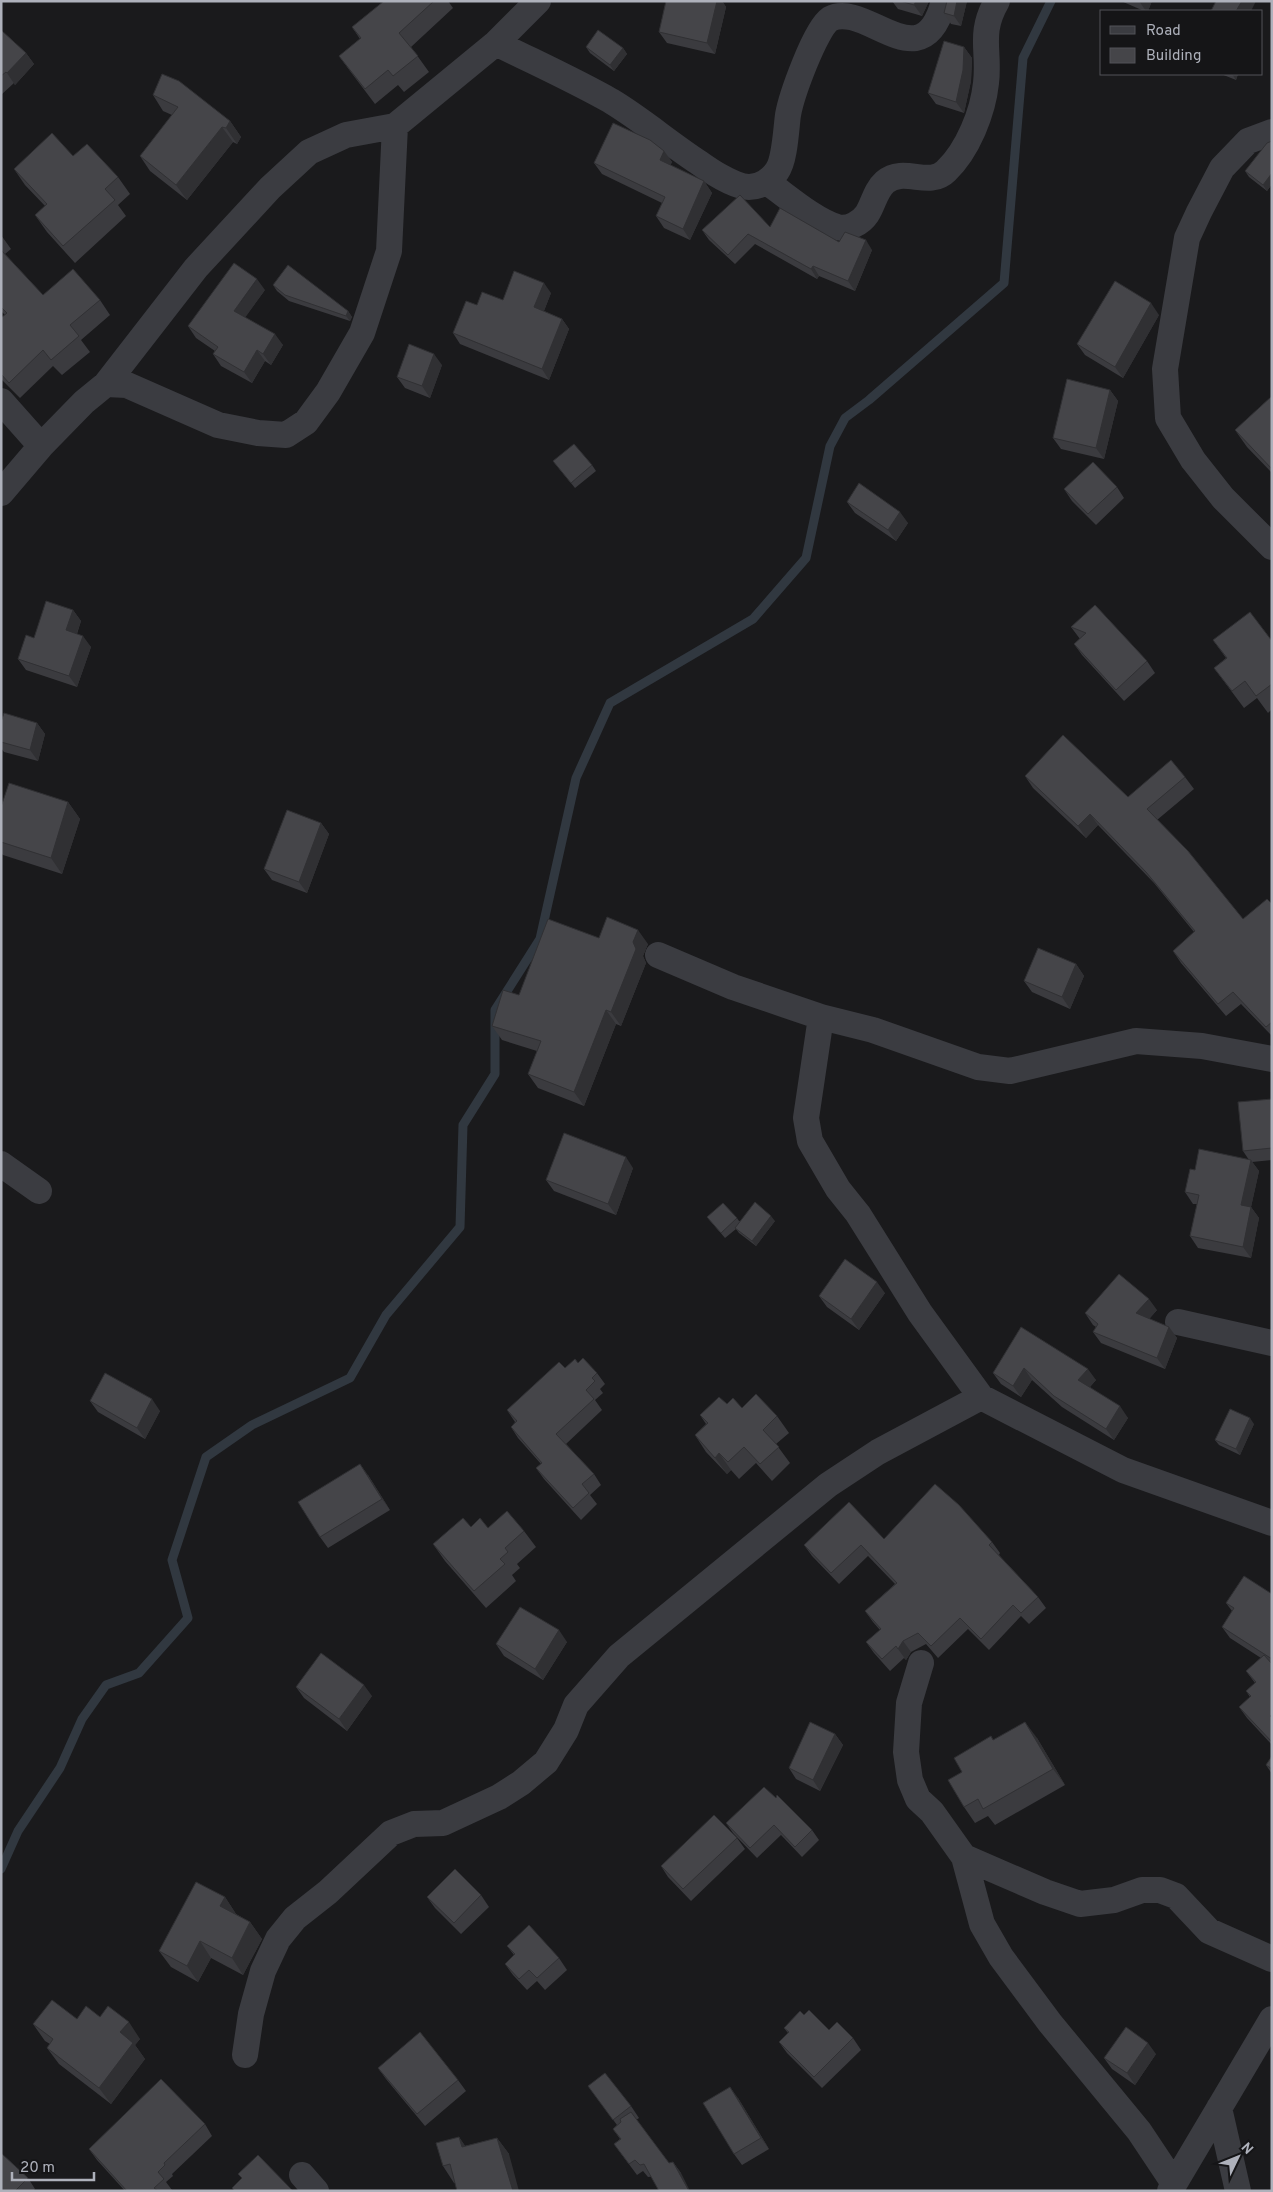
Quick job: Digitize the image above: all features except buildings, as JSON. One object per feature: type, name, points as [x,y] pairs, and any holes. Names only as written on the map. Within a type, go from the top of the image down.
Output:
[{"type":"street","points":[[1,494],[40,446],[84,402],[106,384],[196,268],[270,188],[309,152],[346,135],[395,126],[496,43],[538,1]]},
{"type":"street","points":[[496,43],[612,102],[697,162],[722,177],[748,187],[767,182],[779,169],[788,113],[799,79],[817,36],[826,22],[837,15],[849,16],[898,35],[912,38],[928,32],[934,26],[939,20],[944,1]]},
{"type":"street","points":[[767,182],[808,212],[838,228],[855,226],[867,215],[876,192],[887,180],[906,174],[928,179],[945,173],[961,153],[978,118],[986,82],[984,33],[997,1]]},
{"type":"street","points":[[106,384],[127,385],[218,425],[258,433],[286,434],[306,422],[328,392],[362,333],[389,251],[395,126]]},
{"type":"street","points":[[1272,132],[1248,141],[1222,168],[1187,238],[1165,369],[1168,418],[1193,460],[1223,498],[1272,547]]},
{"type":"street","points":[[1,401],[40,446]]},
{"type":"street","points":[[658,955],[733,987],[821,1017],[874,1030],[978,1067],[1010,1071],[1136,1041],[1202,1046],[1272,1059]]},
{"type":"street","points":[[821,1017],[806,1118],[810,1141],[838,1189],[858,1214],[920,1313],[981,1397],[1123,1470],[1272,1523]]},
{"type":"street","points":[[1,1164],[39,1191]]},
{"type":"street","points":[[1178,1322],[1272,1344]]},
{"type":"street","points":[[245,2055],[251,2014],[263,1971],[278,1939],[295,1918],[328,1892],[391,1833],[414,1824],[443,1823],[499,1797],[521,1783],[546,1762],[566,1730],[576,1705],[619,1656],[828,1485],[878,1452],[981,1397]]},
{"type":"street","points":[[922,1663],[910,1703],[906,1752],[910,1780],[918,1799],[932,1812],[964,1857],[982,1924],[1001,1957],[1050,2023],[1139,2131],[1171,2186],[1272,2019]]},
{"type":"street","points":[[964,1857],[1045,1892],[1080,1904],[1114,1900],[1142,1890],[1160,1890],[1176,1896],[1209,1931],[1272,1960]]},
{"type":"street","points":[[1219,2108],[1238,2191]]},
{"type":"waterway","points":[[1,1869],[18,1831],[60,1768],[82,1719],[106,1685],[139,1673],[188,1618],[172,1560],[206,1457],[252,1425],[350,1378],[386,1315],[460,1227],[463,1125],[495,1074],[495,1010],[540,939],[576,778],[610,703],[753,619],[806,558],[830,446],[845,418],[869,400],[1004,283],[1023,58],[1051,1]]}]
